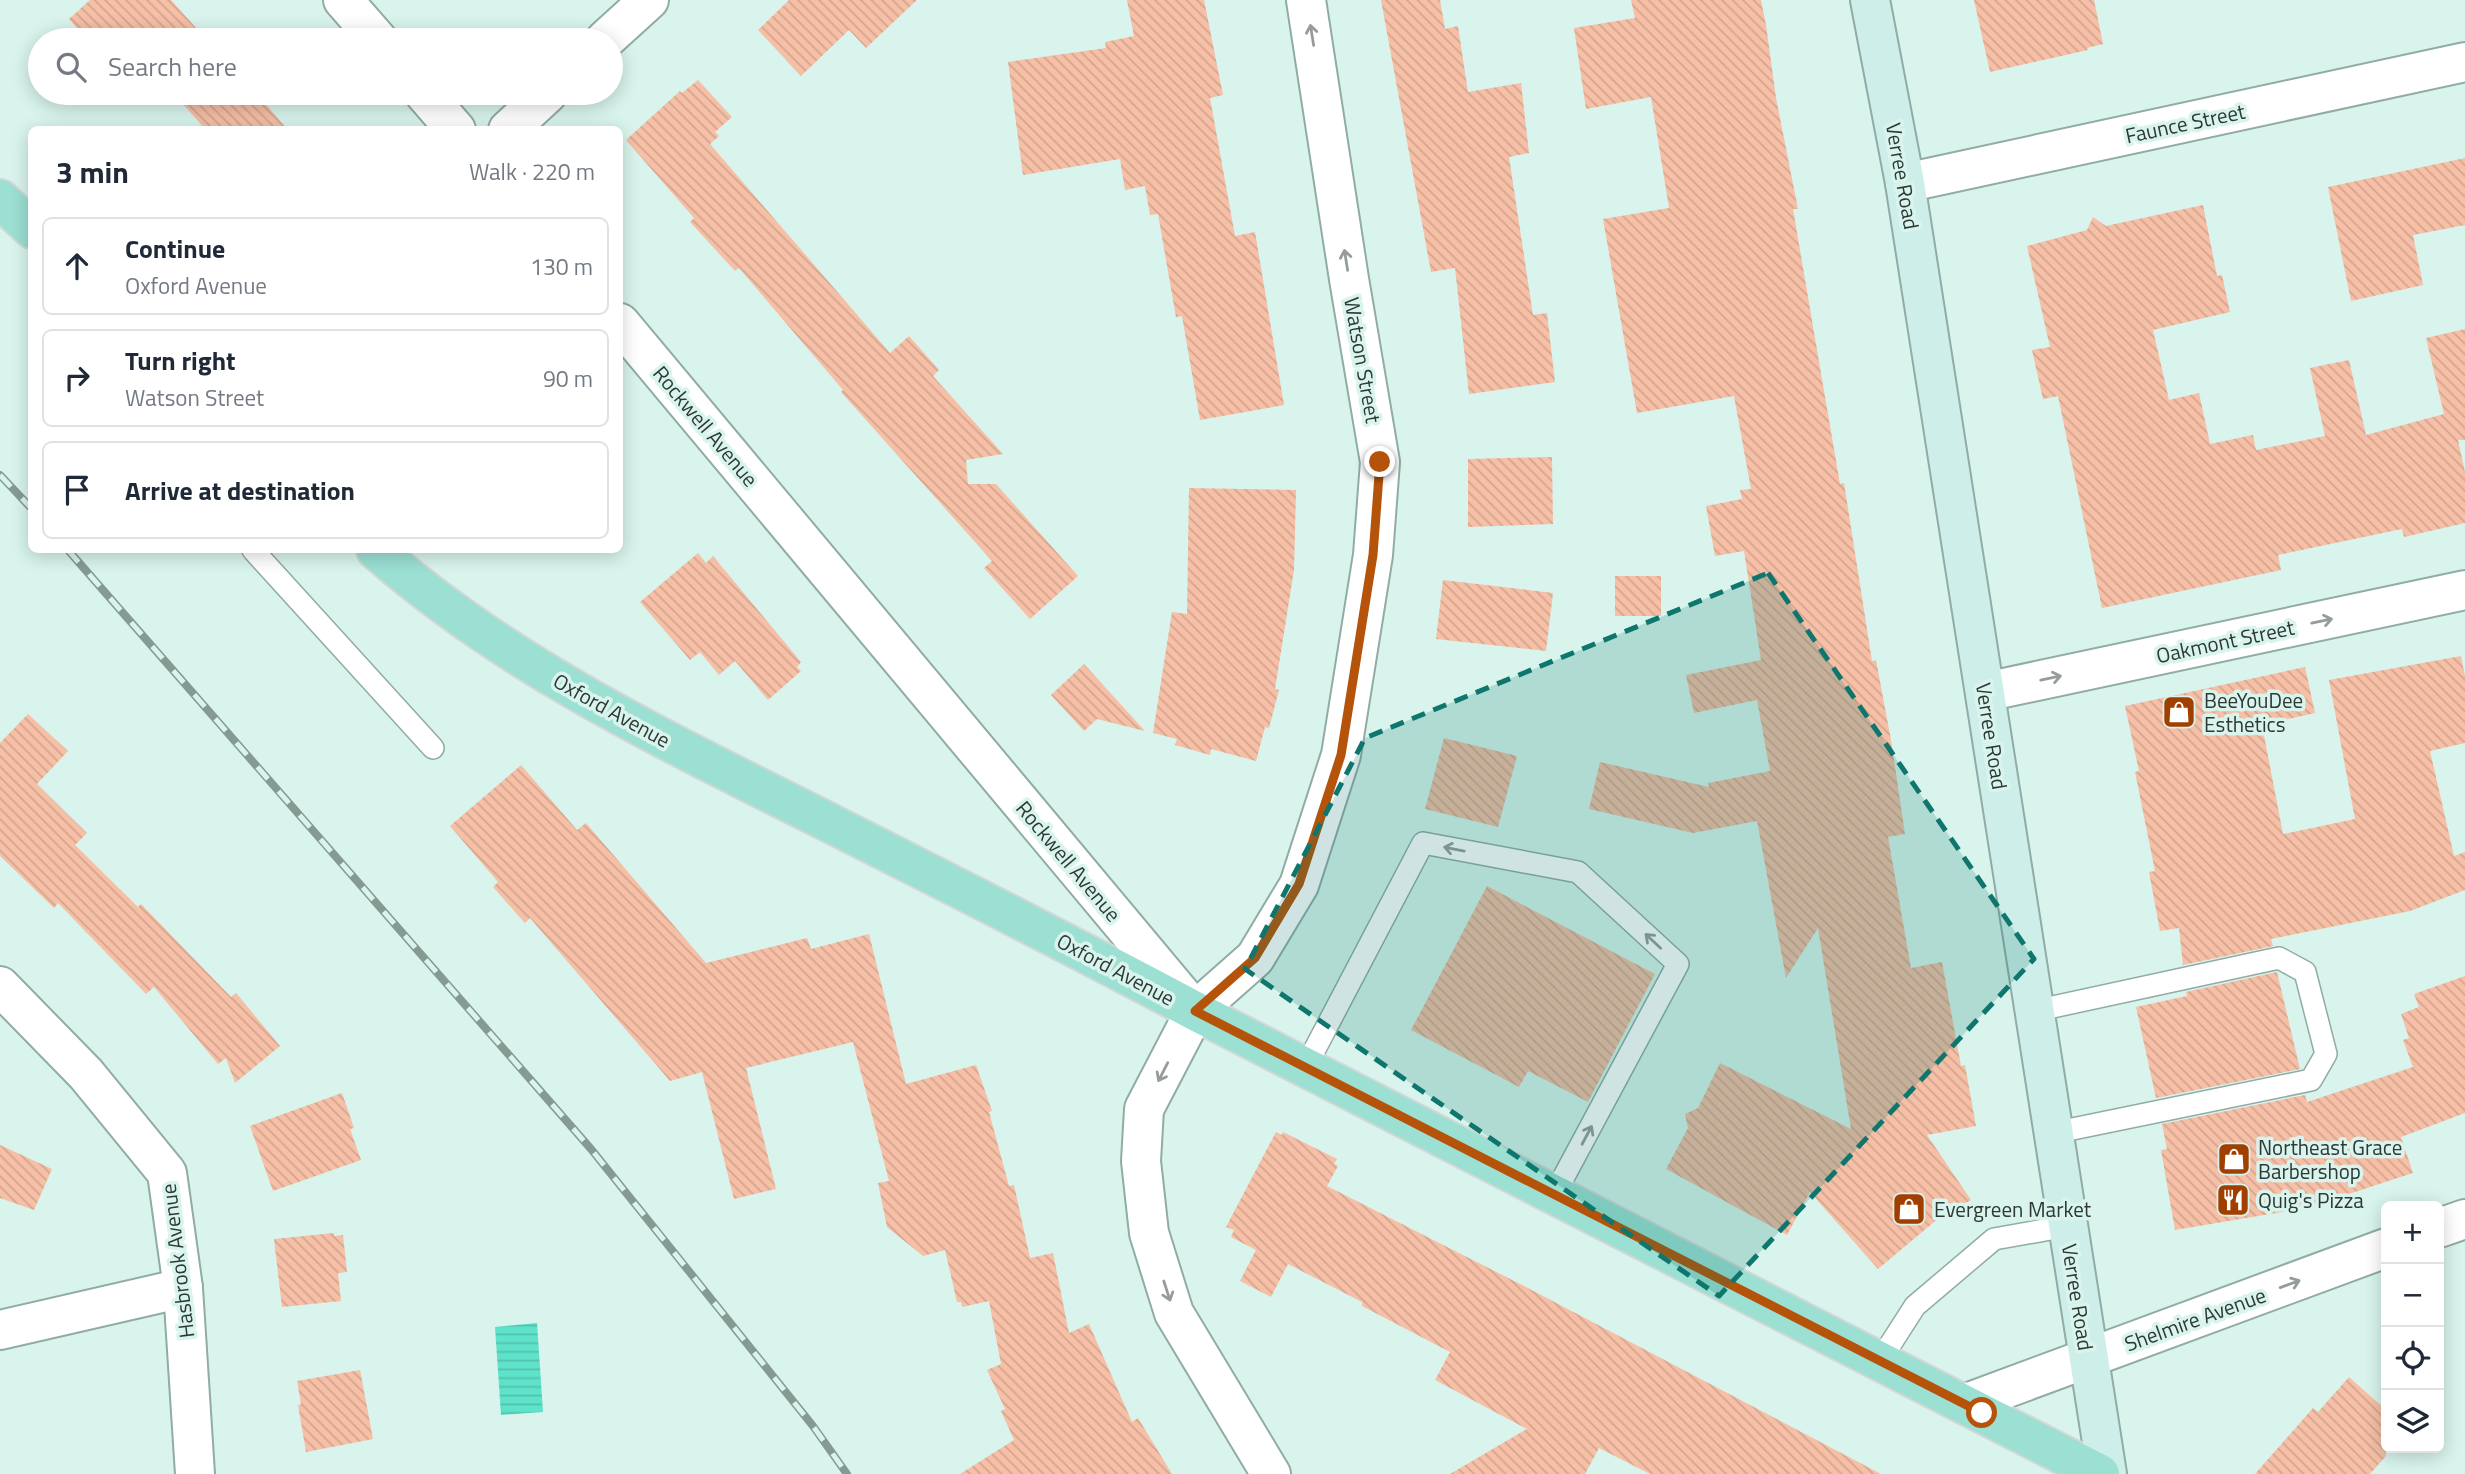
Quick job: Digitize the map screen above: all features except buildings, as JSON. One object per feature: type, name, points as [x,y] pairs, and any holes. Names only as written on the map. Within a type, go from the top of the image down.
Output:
[{"type":"main road","name":"Verree Road","points":[[1870,0],[1905,183],[2107,1474]]},
{"type":"main road","points":[[0,199],[28,225]]},
{"type":"main road","name":"Oxford Avenue","points":[[380,553],[447,607],[505,648],[588,699],[1070,944],[1879,1363],[1964,1404],[2079,1469]]},
{"type":"street","points":[[343,0],[368,28]]},
{"type":"street","points":[[618,28],[649,0]]},
{"type":"street","name":"Watson Street","points":[[1195,1011],[1255,958],[1299,884],[1341,755],[1373,555],[1380,462],[1306,0]]},
{"type":"street","name":"Faunce Street","points":[[1905,183],[2465,62]]},
{"type":"street","points":[[434,105],[453,126]]},
{"type":"street","points":[[512,126],[535,105]]},
{"type":"street","name":"Rockwell Avenue","points":[[623,327],[1195,1011]]},
{"type":"street","name":"Oakmont Street","points":[[1985,692],[2465,590]]},
{"type":"street","name":"Hasbrook Avenue","points":[[0,986],[86,1074],[167,1173],[183,1289],[195,1474]]},
{"type":"street","points":[[1195,1011],[1144,1109],[1141,1161],[1149,1234],[1174,1312],[1271,1474]]},
{"type":"street","points":[[2444,1226],[2465,1219]]},
{"type":"street","name":"Shelmire Avenue","points":[[1964,1404],[2381,1250]]},
{"type":"street","points":[[0,1330],[183,1289]]},
{"type":"lane","points":[[256,553],[433,748]]},
{"type":"lane","points":[[1305,1068],[1423,843],[1578,872],[1678,964],[1554,1195]]},
{"type":"lane","points":[[2034,1011],[2279,958],[2305,972],[2326,1054],[2311,1080],[2053,1133]]},
{"type":"lane","points":[[1879,1363],[1915,1306],[1994,1239],[2067,1226]]},
{"type":"highlighted area","points":[[1768,573],[2034,959],[1719,1296],[1245,969],[1365,738]]},
{"type":"shaded area","points":[[537,1323],[543,1412],[501,1415],[495,1327]]},
{"type":"railway","points":[[0,475],[28,505]]},
{"type":"railway","points":[[71,553],[591,1149],[813,1426],[847,1474]]},
{"type":"place","name":"BeeYouDee Esthetics","points":[[2179,712]]},
{"type":"place","name":"Northeast Grace Barbershop","points":[[2234,1159]]},
{"type":"place","name":"Quig's Pizza","points":[[2233,1200]]},
{"type":"place","name":"Evergreen Market","points":[[1909,1209]]},
{"type":"route","points":[[1380,462],[1373,555],[1341,755],[1299,884],[1255,958],[1195,1011],[1982,1413]]}]
